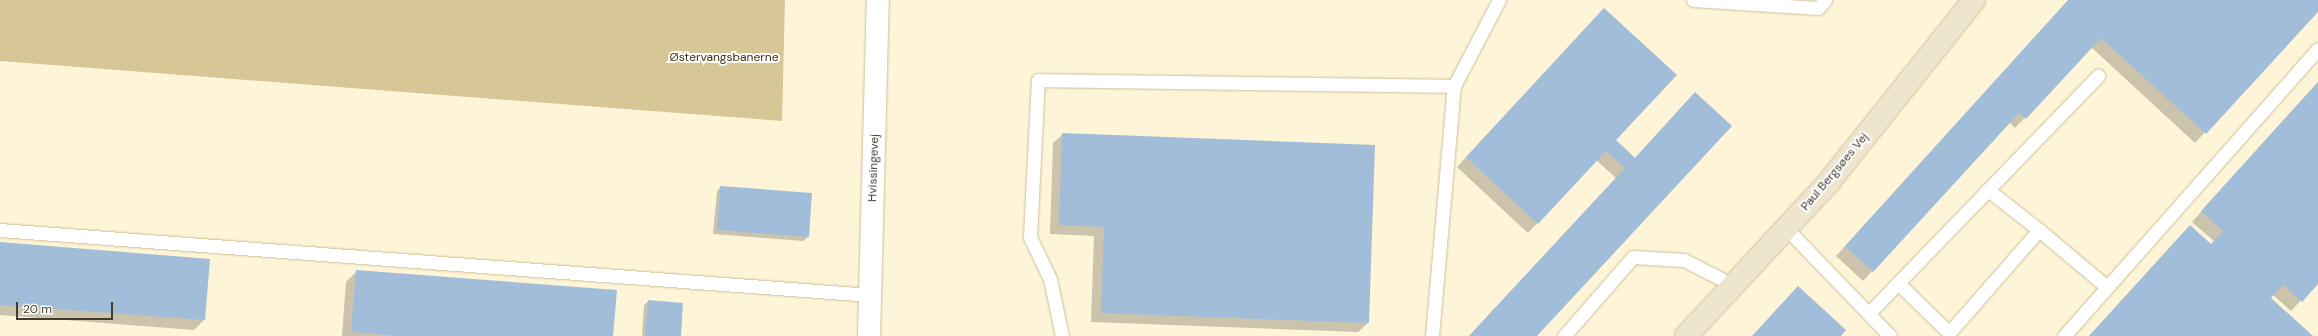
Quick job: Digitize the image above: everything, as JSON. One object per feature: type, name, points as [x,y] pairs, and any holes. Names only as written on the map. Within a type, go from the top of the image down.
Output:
[{"type":"street","name":"Hvissingevej","points":[[868,336],[878,0]]},
{"type":"street","name":"Paul Bergsøes Vej","points":[[1686,336],[1828,183],[1974,0]]},
{"type":"lane","points":[[1432,336],[1454,86],[1499,0]]},
{"type":"lane","points":[[1693,0],[1818,8],[1825,0]]},
{"type":"lane","points":[[2064,336],[2318,49]]},
{"type":"lane","points":[[1868,313],[2098,76]]},
{"type":"lane","points":[[1062,336],[1050,279],[1030,237],[1038,80],[1454,86]]},
{"type":"lane","points":[[1988,190],[2039,230],[2107,287]]},
{"type":"lane","points":[[1786,228],[1890,336]]},
{"type":"lane","points":[[0,230],[870,295]]},
{"type":"lane","points":[[1898,283],[1949,333],[2039,230]]},
{"type":"lane","points":[[1564,336],[1633,257],[1684,260],[1733,285]]},
{"type":"green space","name":"Østervangsbanerne","points":[[0,0],[785,0],[782,121],[0,61]]},
{"type":"building","points":[[2068,0],[2318,0],[2318,12],[2206,134],[2101,38],[2026,119],[2019,113],[1873,272],[1845,246]]},
{"type":"building","points":[[1604,8],[1677,75],[1616,140],[1635,158],[1695,92],[1732,126],[1537,336],[1469,336],[1625,168],[1606,151],[1538,224],[1466,157]]},
{"type":"building","points":[[2318,82],[2318,284],[2302,302],[2283,285],[2271,298],[2313,336],[2089,336],[2190,225],[2211,244],[2223,231],[2201,211]]},
{"type":"building","points":[[1062,133],[1375,145],[1369,323],[1101,313],[1104,227],[1059,225]]},
{"type":"building","points":[[720,186],[812,193],[809,237],[717,230]]},
{"type":"building","points":[[0,242],[210,259],[205,320],[0,305]]},
{"type":"building","points":[[356,270],[617,290],[613,336],[399,336],[351,332]]},
{"type":"building","points":[[1798,286],[1846,330],[1841,336],[1752,336]]},
{"type":"building","points":[[648,300],[683,303],[681,336],[645,336]]}]
